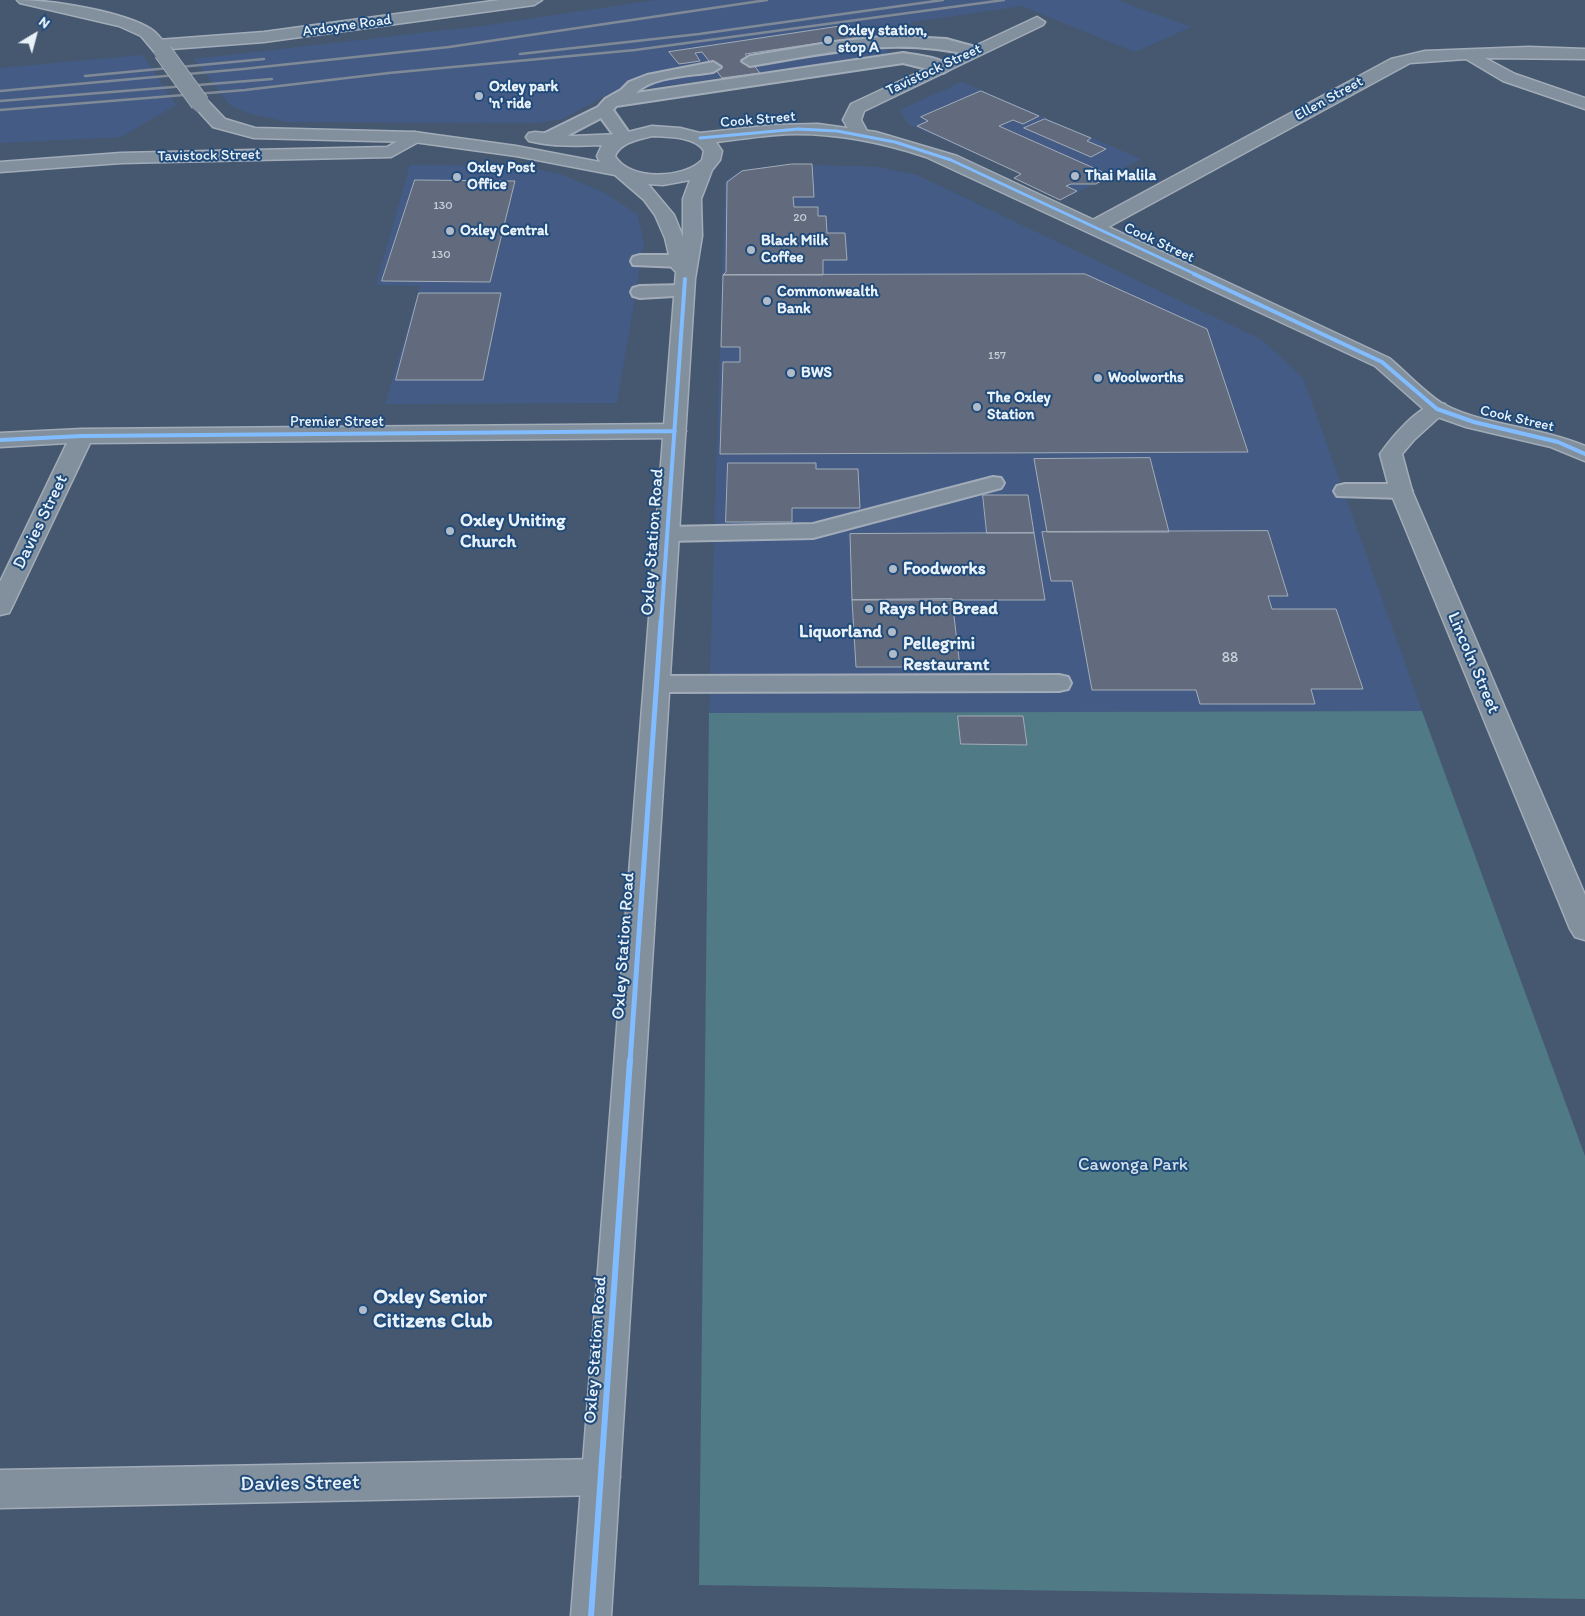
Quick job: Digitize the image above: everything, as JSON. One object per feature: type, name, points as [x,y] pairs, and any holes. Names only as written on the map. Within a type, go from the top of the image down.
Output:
[{"type":"street","points":[[25,0],[124,22],[147,33],[161,48],[200,103],[218,122],[254,133],[414,137]]},
{"type":"street","name":"Ardoyne Road","points":[[161,48],[272,36],[534,0]]},
{"type":"street","name":"Tavistock Street","points":[[859,133],[852,120],[857,108],[874,98],[943,68],[974,51],[1038,22]]},
{"type":"street","name":"Ellen Street","points":[[1094,227],[1397,62],[1411,57],[1525,52],[1585,54]]},
{"type":"street","points":[[1470,54],[1479,62],[1500,73],[1585,104]]},
{"type":"street","name":"Cook Street","points":[[414,137],[454,132],[497,133],[573,141],[622,138],[652,131],[669,131],[700,138],[796,129],[859,133],[922,148],[1382,362],[1437,409],[1474,422],[1558,442],[1585,454]]},
{"type":"street","name":"Cook Street","points":[[749,151],[859,133]]},
{"type":"street","name":"Tavistock Street","points":[[0,167],[121,158],[390,152],[414,137]]},
{"type":"street","name":"Cook Street","points":[[414,137],[516,150],[642,179],[668,179],[692,174],[708,164],[730,156]]},
{"type":"street","points":[[621,173],[607,162],[606,154],[610,146],[622,138]]},
{"type":"street","points":[[700,138],[709,145],[713,152],[708,164]]},
{"type":"street","name":"Oxley Station Road","points":[[591,1616],[657,684],[683,277],[692,236],[692,199],[708,164]]},
{"type":"street","name":"Oxley Station Road","points":[[621,173],[649,193],[665,212],[675,234],[683,277]]},
{"type":"street","name":"Lincoln Street","points":[[1437,409],[1406,436],[1391,454],[1400,491],[1585,929]]},
{"type":"street","name":"Premier Street","points":[[0,440],[82,436],[674,431]]},
{"type":"street","name":"Davies Street","points":[[0,607],[82,436]]},
{"type":"street","name":"Davies Street","points":[[0,1489],[601,1477]]},
{"type":"lane","points":[[750,61],[887,40],[929,41],[954,45],[974,51]]},
{"type":"lane","points":[[608,106],[903,58],[922,61],[943,68]]},
{"type":"lane","points":[[547,139],[608,106],[635,85],[653,78],[713,67]]},
{"type":"lane","points":[[608,106],[622,138]]},
{"type":"lane","points":[[640,261],[683,277]]},
{"type":"lane","points":[[640,292],[683,277]]},
{"type":"lane","points":[[667,534],[813,531],[993,483]]},
{"type":"lane","points":[[1346,492],[1400,491]]},
{"type":"lane","points":[[657,684],[1059,683]]},
{"type":"shaded area","points":[[655,0],[1117,0],[1191,27],[1135,52],[1022,6],[912,22],[885,54],[608,94],[563,119],[537,123],[288,122],[251,114],[230,105],[194,59],[482,26]]},
{"type":"shaded area","points":[[143,55],[176,105],[121,137],[0,143],[0,68]]},
{"type":"shaded area","points":[[962,82],[1141,159],[1071,196],[908,124],[900,110]]},
{"type":"shaded area","points":[[410,165],[521,166],[560,174],[603,192],[637,214],[644,242],[617,403],[385,404],[420,286],[376,285]]},
{"type":"shaded area","points":[[818,165],[877,167],[917,175],[1262,340],[1303,378],[1422,711],[709,713],[725,181],[739,171]]},
{"type":"green space","name":"Cawonga Park","points":[[1422,711],[1585,1156],[1585,1599],[699,1585],[709,713]]},
{"type":"building","points":[[849,25],[860,37],[745,54],[760,73],[722,78],[702,52],[695,53],[700,61],[679,64],[669,52]]},
{"type":"building","points":[[981,91],[1039,116],[1023,124],[1013,120],[999,126],[1105,173],[1095,178],[1101,181],[1096,184],[1071,184],[1066,186],[1077,191],[1060,200],[1014,178],[1021,174],[917,126],[928,121],[921,117]]},
{"type":"building","points":[[1045,119],[1091,138],[1087,141],[1106,149],[1091,157],[1024,128]]},
{"type":"building","points":[[792,164],[812,164],[814,197],[793,197],[794,207],[818,207],[818,216],[826,216],[827,233],[845,233],[847,260],[823,260],[823,275],[723,275],[726,272],[727,182],[742,171]]},
{"type":"building","name":"Oxley Central","points":[[415,180],[515,181],[490,282],[382,281]]},
{"type":"building","name":"The Oxley Station","points":[[1085,274],[1207,329],[1248,452],[720,454],[723,362],[740,362],[740,347],[721,347],[723,275]]},
{"type":"building","points":[[419,293],[501,293],[483,380],[396,380]]},
{"type":"building","points":[[1150,458],[1169,532],[1047,532],[1034,459]]},
{"type":"building","points":[[728,463],[816,463],[816,469],[858,469],[860,508],[792,508],[792,522],[726,522]]},
{"type":"building","points":[[983,495],[1028,495],[1034,533],[987,533]]},
{"type":"building","points":[[1268,531],[1288,596],[1268,596],[1272,609],[1336,609],[1363,689],[1311,689],[1315,704],[1200,704],[1196,690],[1092,690],[1072,581],[1051,581],[1042,532]]},
{"type":"building","points":[[1034,533],[1045,600],[852,600],[850,534]]},
{"type":"building","points":[[952,599],[960,667],[856,667],[852,600]]},
{"type":"building","points":[[958,716],[1023,716],[1027,745],[961,744]]},
{"type":"railway","points":[[0,91],[243,69],[449,47],[767,0]]},
{"type":"railway","points":[[520,54],[699,34],[943,0]]},
{"type":"railway","points":[[0,110],[245,90],[389,73],[635,50],[1004,0]]},
{"type":"railway","points":[[85,76],[264,59]]},
{"type":"railway","points":[[0,101],[272,79]]},
{"type":"cycle path","points":[[700,138],[774,130],[837,131],[876,137],[933,153],[1382,362],[1437,409],[1474,422],[1558,442],[1585,454]]},
{"type":"cycle path","points":[[591,1616],[685,279]]},
{"type":"cycle path","points":[[0,440],[82,436],[675,431]]},
{"type":"place","name":"Oxley station, stop A","points":[[828,40]]},
{"type":"place","name":"Oxley park 'n' ride","points":[[479,96]]},
{"type":"place","name":"Thai Malila","points":[[1075,176]]},
{"type":"place","name":"Oxley Post Office","points":[[457,177]]},
{"type":"place","name":"Oxley Central","points":[[450,231]]},
{"type":"place","name":"Black Milk Coffee","points":[[751,250]]},
{"type":"place","name":"Commonwealth Bank","points":[[767,301]]},
{"type":"place","name":"BWS","points":[[791,373]]},
{"type":"place","name":"Woolworths","points":[[1098,378]]},
{"type":"place","name":"The Oxley Station","points":[[977,407]]},
{"type":"place","name":"Oxley Uniting Church","points":[[450,531]]},
{"type":"place","name":"Foodworks","points":[[893,569]]},
{"type":"place","name":"Rays Hot Bread","points":[[869,609]]},
{"type":"place","name":"Liquorland","points":[[892,632]]},
{"type":"place","name":"Pellegrini Restaurant","points":[[893,654]]},
{"type":"place","name":"Oxley Senior Citizens Club","points":[[363,1310]]}]
